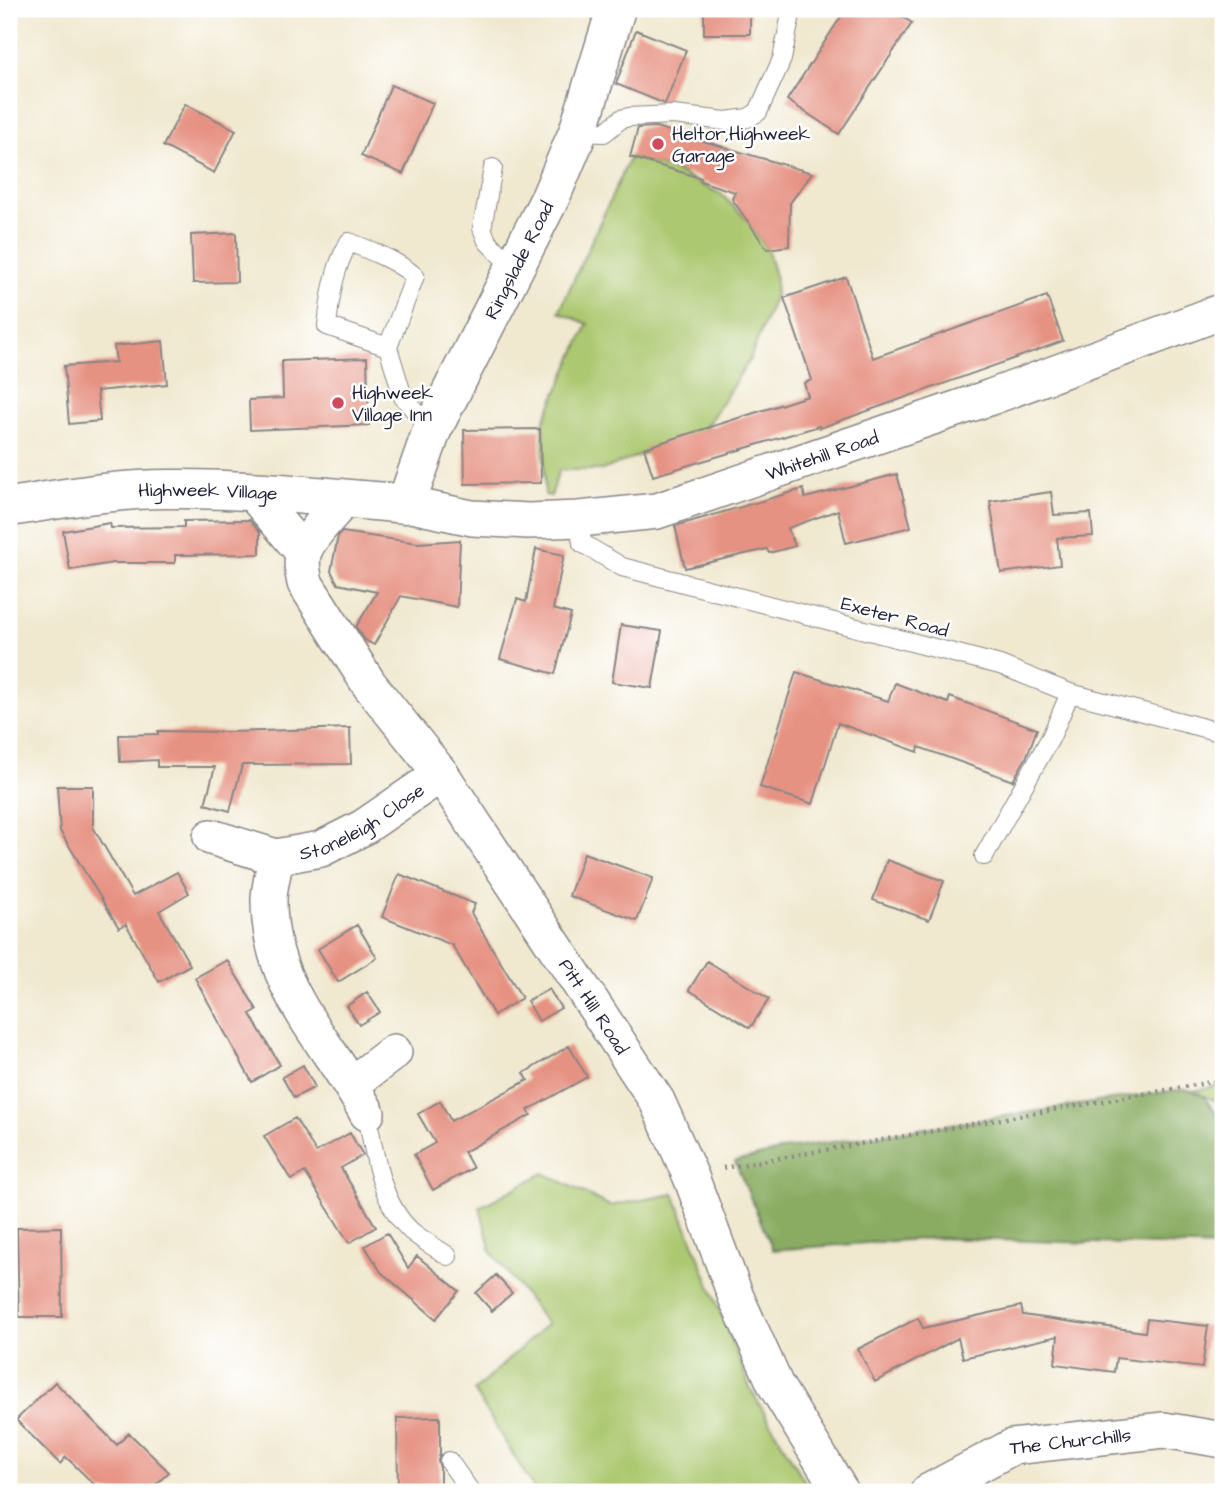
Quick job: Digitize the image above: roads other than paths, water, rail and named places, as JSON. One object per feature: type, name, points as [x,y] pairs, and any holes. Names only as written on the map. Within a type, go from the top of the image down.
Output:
[{"type":"street","name":"Ringslade Road","points":[[406,504],[432,430],[551,196],[578,132],[616,9]]},
{"type":"street","name":"Whitehill Road","points":[[406,504],[472,518],[529,521],[657,511],[991,397],[1223,312]]},
{"type":"street","name":"Highweek Village","points":[[9,508],[82,495],[166,489],[252,492],[406,504]]},
{"type":"street","points":[[252,492],[303,552],[327,518],[345,499]]},
{"type":"street","name":"Pitt Hill Road","points":[[303,552],[304,583],[369,684],[441,774],[657,1101],[691,1177],[736,1297],[776,1386],[841,1492]]},
{"type":"street","name":"Stoneleigh Close","points":[[211,837],[276,857],[321,849],[364,827],[441,774]]},
{"type":"street","name":"Stoneleigh Close","points":[[276,857],[269,897],[270,932],[285,983],[304,1018],[359,1099]]},
{"type":"street","points":[[359,1099],[394,1052]]},
{"type":"street","name":"The Churchills","points":[[928,1492],[1013,1447],[1164,1430],[1223,1440]]},
{"type":"lane","points":[[578,132],[604,133],[621,119],[653,115],[726,121],[748,118],[758,112],[782,59],[792,9]]},
{"type":"lane","points":[[493,168],[482,228],[487,241],[514,268]]},
{"type":"lane","points":[[388,347],[327,326],[331,292],[342,255],[349,242],[379,254],[415,276],[388,347],[403,397],[432,430]]},
{"type":"lane","name":"Exeter Road","points":[[579,519],[582,543],[622,567],[1000,666],[1070,693],[1223,733]]},
{"type":"lane","points":[[984,856],[1051,737],[1070,693]]},
{"type":"lane","points":[[359,1099],[392,1206],[411,1230],[448,1256]]},
{"type":"lane","points":[[449,1461],[471,1492]]},
{"type":"place","name":"Heltor,Highweek Garage","points":[[658,144]]},
{"type":"place","name":"Highweek Village Inn","points":[[338,403]]}]
